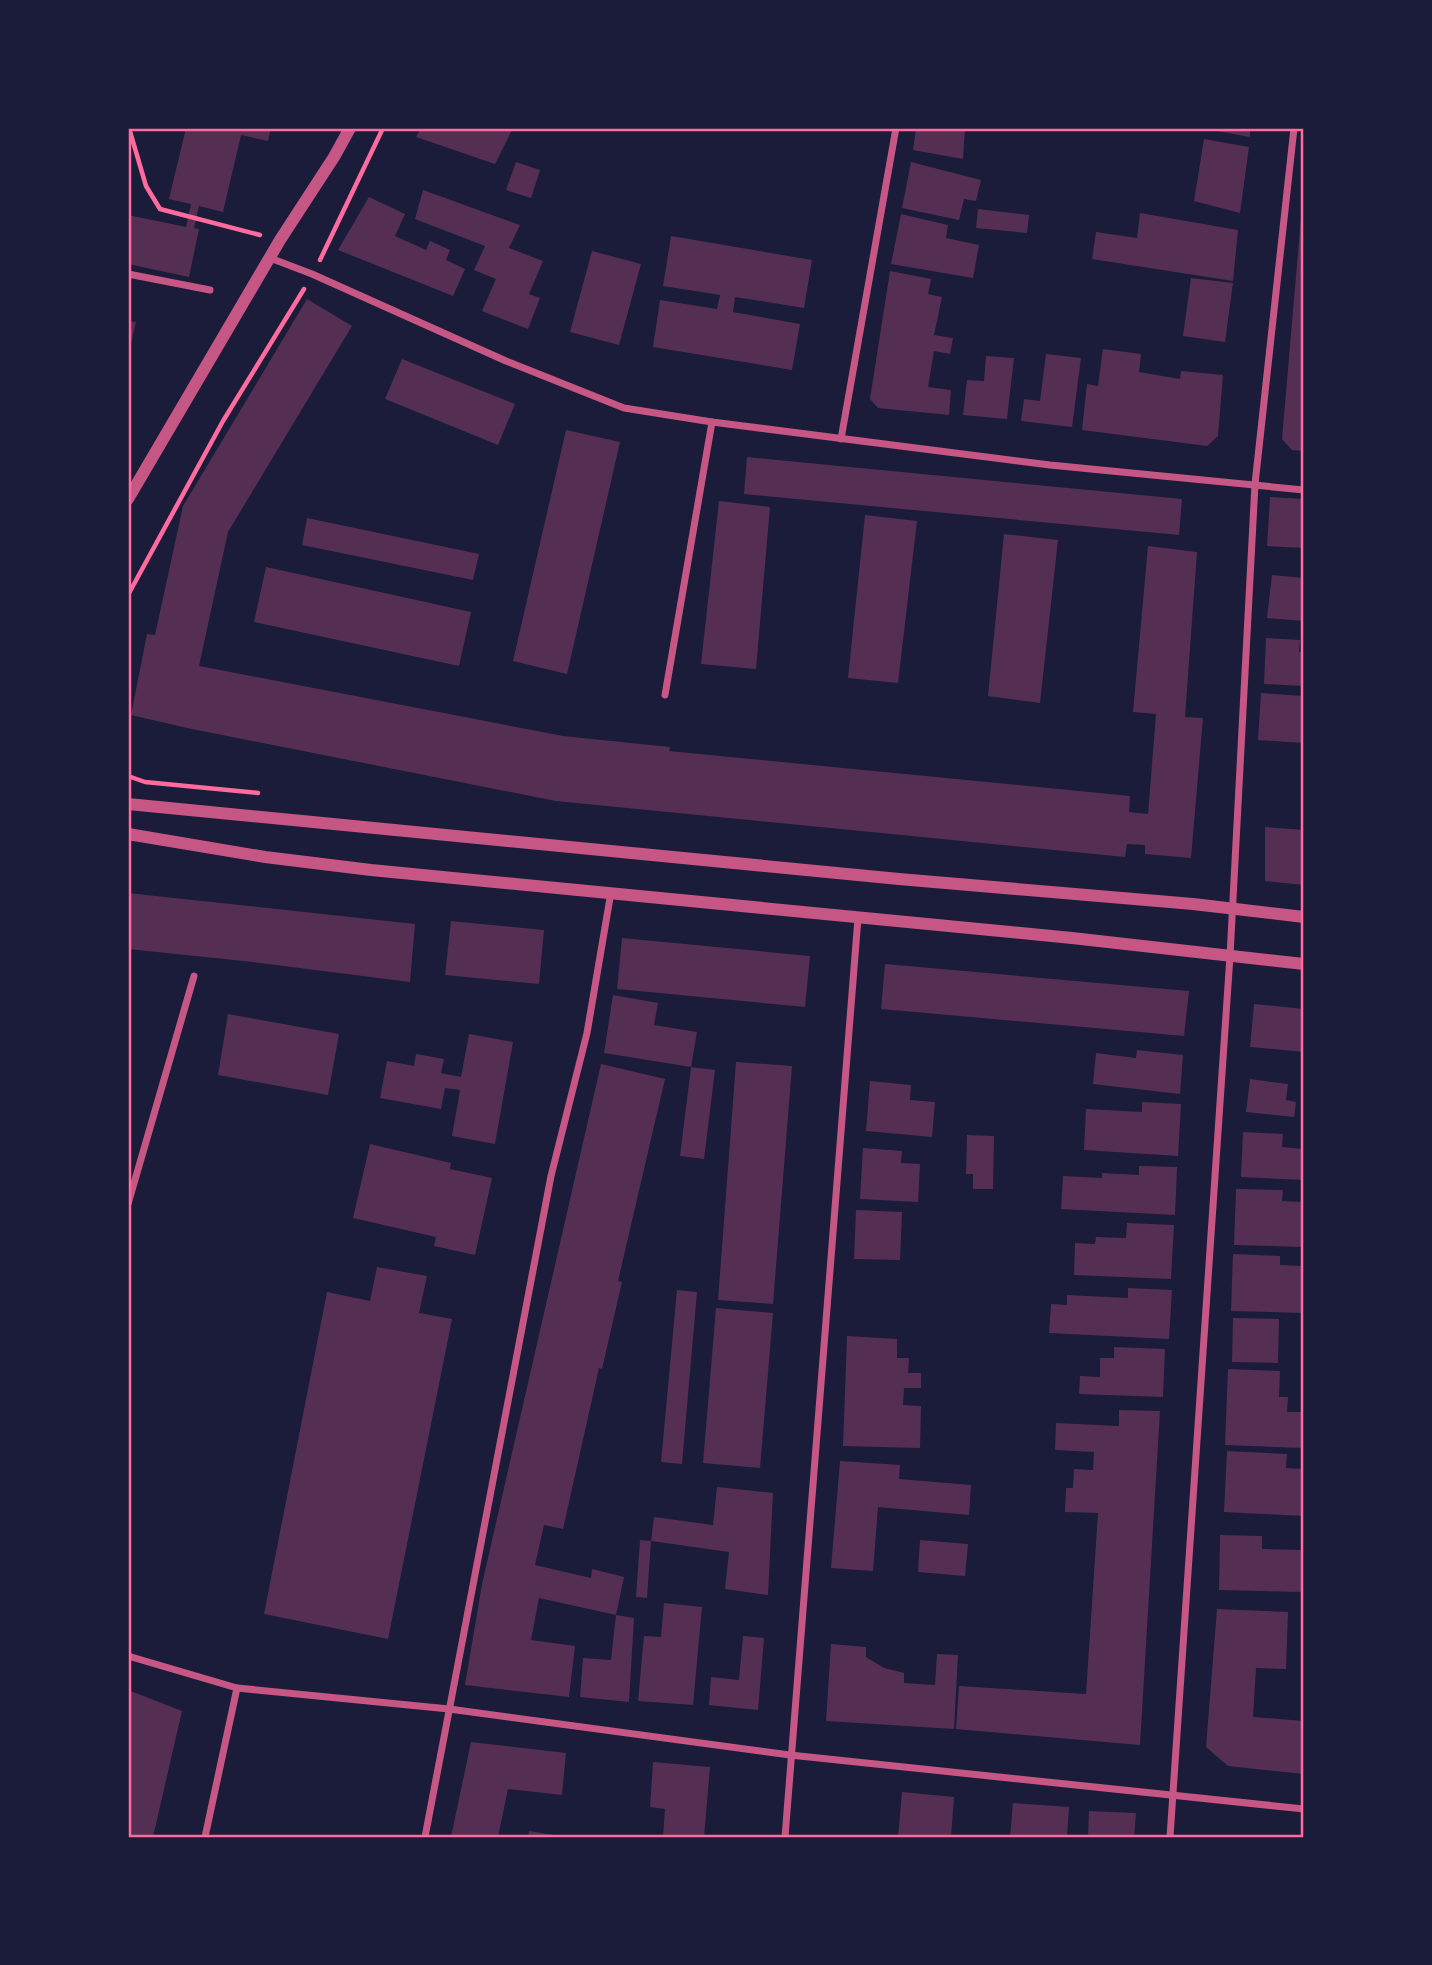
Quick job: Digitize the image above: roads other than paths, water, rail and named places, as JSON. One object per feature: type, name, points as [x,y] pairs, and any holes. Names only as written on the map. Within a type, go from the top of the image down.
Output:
[{"type":"street","points":[[128,499],[280,240],[350,128]]},
{"type":"street","points":[[841,439],[896,128]]},
{"type":"street","points":[[1170,1837],[1233,911],[1255,484],[1294,128]]},
{"type":"street","points":[[270,257],[506,361],[624,408],[712,422],[1050,465],[1304,490]]},
{"type":"street","points":[[128,274],[210,290]]},
{"type":"street","points":[[665,695],[712,422]]},
{"type":"street","points":[[128,804],[899,879],[1193,904],[1233,911],[1304,917]]},
{"type":"street","points":[[128,834],[331,865],[1072,938],[1304,964]]},
{"type":"street","points":[[425,1837],[551,1176],[587,1033],[611,892]]},
{"type":"street","points":[[785,1837],[858,918]]},
{"type":"street","points":[[128,1204],[194,976]]},
{"type":"street","points":[[128,1656],[237,1688],[449,1709],[790,1755],[1304,1810]]},
{"type":"street","points":[[205,1837],[237,1688]]}]
